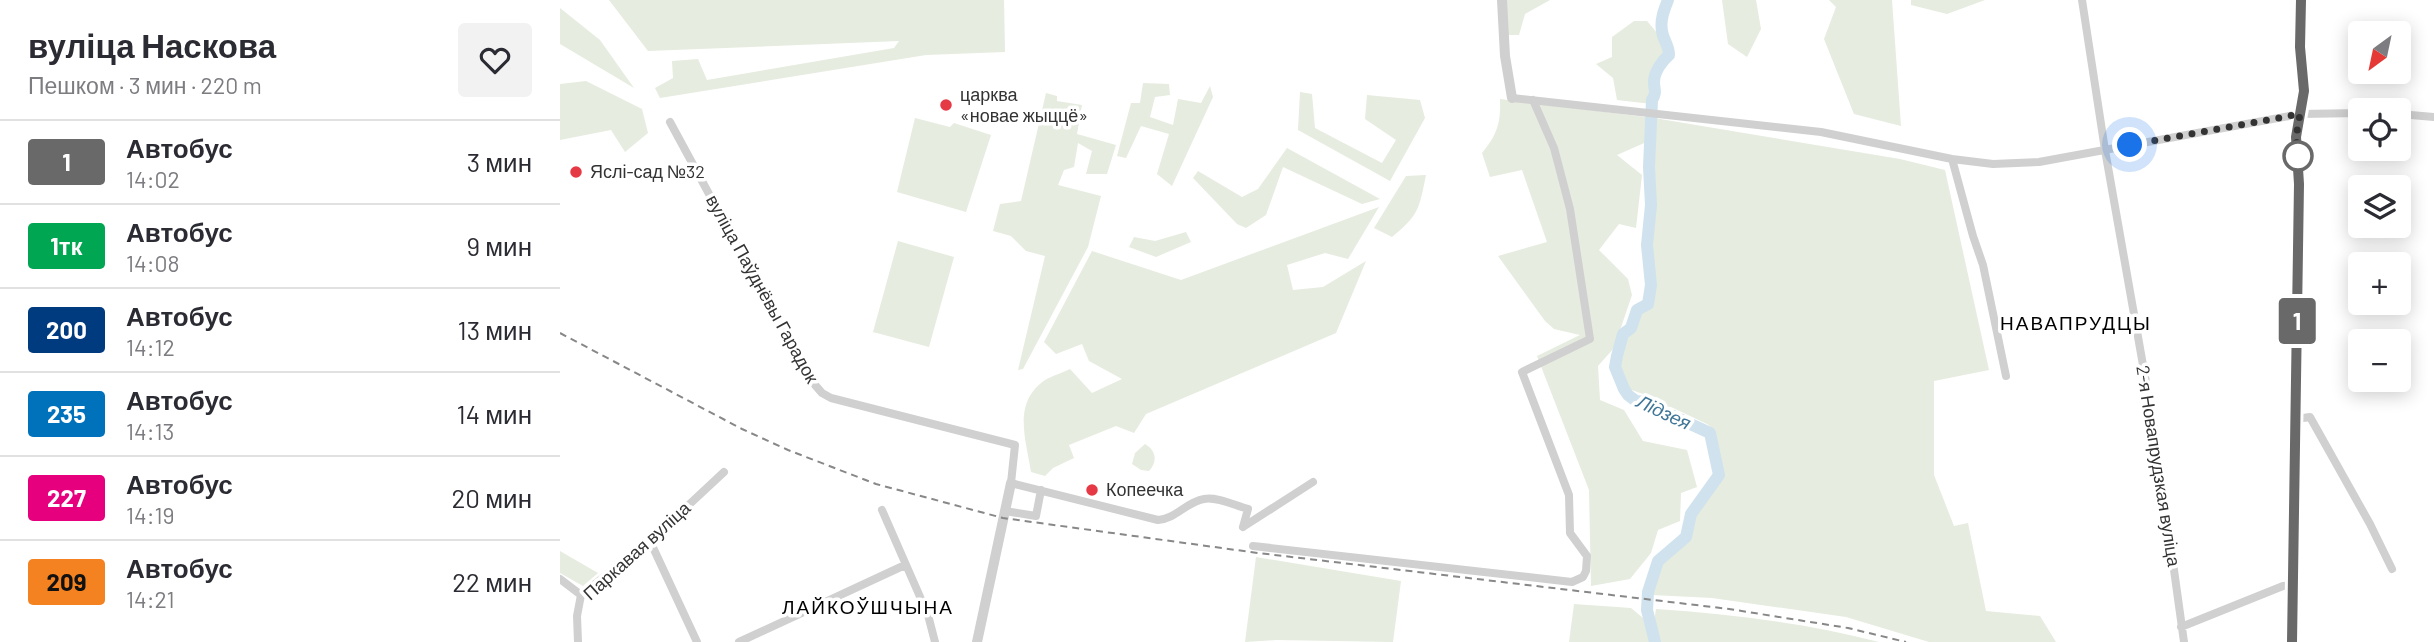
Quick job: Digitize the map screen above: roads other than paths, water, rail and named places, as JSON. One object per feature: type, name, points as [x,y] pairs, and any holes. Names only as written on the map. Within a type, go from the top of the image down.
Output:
[{"type":"main road","points":[[2292,642],[2299,161],[2296,137],[2300,114],[2296,90],[2301,0]]},
{"type":"street","points":[[1502,0],[1505,56],[1512,98],[1821,132],[1952,159],[1993,164],[2039,162],[2300,114],[2348,113]]},
{"type":"street","name":"2-я Новапрудзкая вуліца","points":[[2082,0],[2105,150],[2155,433],[2184,642]]},
{"type":"street","points":[[1253,546],[1572,582],[1583,577],[1587,556],[1570,533],[1569,495],[1522,372],[1590,339],[1570,209],[1554,148],[1533,100]]},
{"type":"street","points":[[2411,115],[2434,117]]},
{"type":"street","name":"вуліца Паўднёвы Гарадок","points":[[670,122],[792,347],[822,393],[831,398],[1015,445],[1011,483],[977,642]]},
{"type":"street","points":[[1952,159],[1983,265],[2006,376]]},
{"type":"street","points":[[2296,419],[2310,417],[2392,569]]},
{"type":"street","name":"Паркавая вуліца","points":[[578,642],[577,616],[581,595],[650,541],[724,472]]},
{"type":"street","points":[[1011,483],[1158,520],[1166,519],[1207,498],[1248,509],[1243,527],[1313,482]]},
{"type":"street","points":[[1004,515],[1036,516],[1041,490]]},
{"type":"street","points":[[882,510],[928,615],[935,642]]},
{"type":"street","points":[[650,541],[696,642]]},
{"type":"street","points":[[739,642],[905,565]]},
{"type":"street","points":[[560,579],[581,595]]},
{"type":"street","points":[[2182,627],[2283,586],[2293,585]]},
{"type":"waterway","name":"Лідзея","points":[[1655,642],[1647,610],[1648,592],[1658,561],[1686,537],[1691,514],[1719,475],[1710,433],[1673,416],[1658,413],[1645,402],[1636,401],[1624,389],[1615,367],[1623,334],[1631,328],[1637,310],[1648,304],[1651,285],[1647,245],[1651,205],[1649,167],[1652,100],[1655,93],[1655,74],[1669,55],[1662,27],[1668,0]]},
{"type":"railway","points":[[560,333],[742,429],[788,450],[876,484],[1003,518],[1258,553],[1729,609],[1848,628],[1906,642]]},
{"type":"place","name":"царква «новае жыццё»","points":[[946,105]]},
{"type":"place","name":"Яслі-сад №32","points":[[576,172]]},
{"type":"place","name":"Копеечка","points":[[1092,490]]},
{"type":"district","name":"НАВАПРУДЦЫ","points":[[2076,323]]},
{"type":"district","name":"ЛАЙКОЎШЧЫНА","points":[[868,607]]}]
